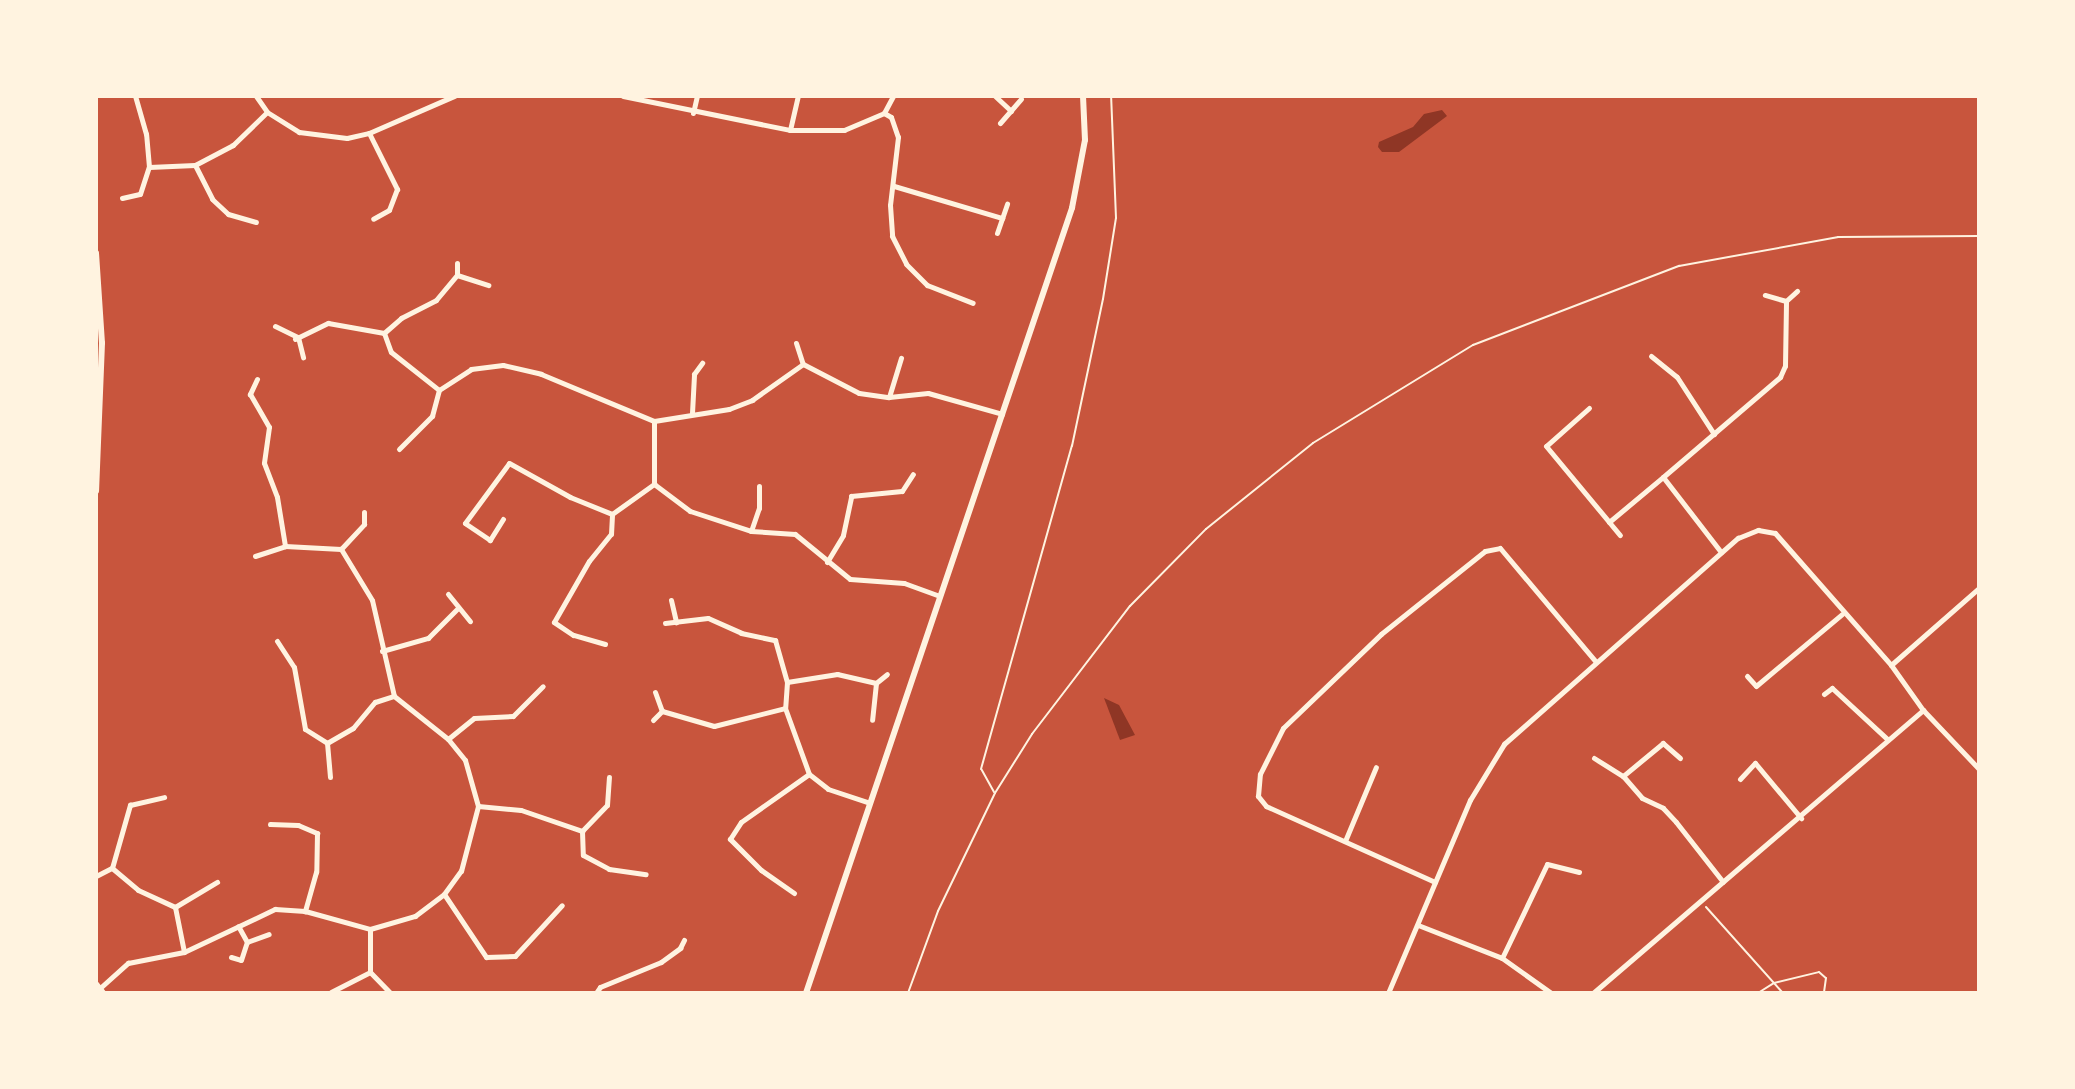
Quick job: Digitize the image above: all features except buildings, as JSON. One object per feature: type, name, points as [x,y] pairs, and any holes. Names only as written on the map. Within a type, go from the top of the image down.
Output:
[{"type":"street","points":[[122,198],[140,194],[149,167],[146,134],[135,96]]},
{"type":"street","points":[[256,96],[267,112],[299,132],[347,138],[369,133],[454,96]]},
{"type":"street","points":[[623,96],[693,113],[790,130],[844,130],[884,113],[893,96]]},
{"type":"street","points":[[693,113],[697,96]]},
{"type":"street","points":[[790,130],[798,96]]},
{"type":"street","points":[[995,96],[1011,111]]},
{"type":"street","points":[[806,993],[1072,208],[1085,140],[1083,96]]},
{"type":"street","points":[[1000,123],[1021,99]]},
{"type":"street","points":[[149,167],[195,165],[233,145],[267,112]]},
{"type":"street","points":[[884,113],[891,117],[898,137],[892,236],[906,264],[927,285],[973,303]]},
{"type":"street","points":[[369,133],[397,189],[389,210],[373,219]]},
{"type":"street","points":[[195,165],[212,199],[228,215],[256,222]]},
{"type":"street","points":[[894,186],[1002,218]]},
{"type":"street","points":[[996,233],[1007,204]]},
{"type":"street","points":[[96,253],[102,343],[96,491]]},
{"type":"street","points":[[384,333],[401,318],[436,300],[457,275],[457,264]]},
{"type":"street","points":[[457,275],[488,285]]},
{"type":"street","points":[[1609,522],[1780,377],[1786,366],[1786,304],[1797,291]]},
{"type":"street","points":[[1765,295],[1786,304]]},
{"type":"street","points":[[297,338],[328,323],[384,333]]},
{"type":"street","points":[[275,326],[297,338],[303,357]]},
{"type":"street","points":[[384,333],[391,352],[439,390]]},
{"type":"street","points":[[796,343],[803,364],[859,393],[889,397],[928,393],[1002,414]]},
{"type":"street","points":[[1651,356],[1677,377],[1714,434]]},
{"type":"street","points":[[889,397],[901,358]]},
{"type":"street","points":[[692,413],[694,374],[702,363]]},
{"type":"street","points":[[399,449],[432,416],[439,390],[471,369],[503,365],[541,374],[654,421],[729,409],[752,400],[803,364]]},
{"type":"street","points":[[257,379],[250,394],[269,427],[264,463],[277,497],[285,546]]},
{"type":"street","points":[[1589,408],[1546,446],[1620,535]]},
{"type":"street","points":[[654,421],[654,484]]},
{"type":"street","points":[[503,519],[490,540],[465,523],[509,463],[570,497],[612,513]]},
{"type":"street","points":[[827,562],[843,535],[851,496],[902,491],[912,474]]},
{"type":"street","points":[[1663,477],[1721,552]]},
{"type":"street","points":[[654,484],[690,511],[751,531],[795,534],[850,579],[904,583],[940,596]]},
{"type":"street","points":[[612,513],[654,484]]},
{"type":"street","points":[[751,531],[759,508],[759,486]]},
{"type":"street","points":[[341,549],[364,524],[364,512]]},
{"type":"street","points":[[605,644],[573,635],[554,622],[589,561],[611,534],[612,513]]},
{"type":"street","points":[[1388,993],[1470,800],[1504,744],[1721,552],[1738,538],[1758,530],[1775,533],[1842,614],[1891,665],[1923,710],[1978,764]]},
{"type":"street","points":[[254,556],[285,546],[341,549]]},
{"type":"street","points":[[1435,881],[1266,806],[1258,796],[1260,774],[1283,728],[1312,696],[1485,551],[1500,548],[1595,661]]},
{"type":"street","points":[[100,988],[128,963],[184,952],[275,909],[305,911],[370,929],[415,916],[444,894],[461,871],[478,806],[465,760],[448,739],[394,696],[372,600],[341,549]]},
{"type":"street","points":[[1891,665],[1979,588]]},
{"type":"street","points":[[448,594],[470,621]]},
{"type":"street","points":[[671,600],[676,622]]},
{"type":"street","points":[[382,651],[428,638],[458,608]]},
{"type":"street","points":[[1747,676],[1756,686],[1842,614]]},
{"type":"street","points":[[665,623],[708,618],[740,633],[775,640],[787,682],[785,708],[809,774],[828,789],[870,803]]},
{"type":"street","points":[[277,641],[295,667],[304,729],[327,743]]},
{"type":"street","points":[[787,682],[837,674],[876,683]]},
{"type":"street","points":[[872,720],[876,683],[887,674]]},
{"type":"street","points":[[448,739],[474,718],[513,716],[543,686]]},
{"type":"street","points":[[1824,694],[1832,688],[1887,739]]},
{"type":"street","points":[[655,692],[662,711]]},
{"type":"street","points":[[327,743],[353,728],[375,702],[394,696]]},
{"type":"street","points":[[662,711],[714,726],[785,708]]},
{"type":"street","points":[[1593,993],[1801,818],[1887,739],[1923,710]]},
{"type":"street","points":[[653,720],[662,711]]},
{"type":"street","points":[[327,743],[330,777]]},
{"type":"street","points":[[1623,776],[1663,743],[1680,758]]},
{"type":"street","points":[[1594,758],[1623,776],[1642,798],[1663,808],[1723,882]]},
{"type":"street","points":[[1740,779],[1755,763],[1801,818]]},
{"type":"street","points":[[1345,841],[1376,767]]},
{"type":"street","points":[[794,893],[761,870],[730,839],[741,822],[809,774]]},
{"type":"street","points":[[609,777],[607,805],[582,831],[583,855],[610,869],[646,874]]},
{"type":"street","points":[[96,876],[113,868],[130,805],[164,797]]},
{"type":"street","points":[[478,806],[521,810],[582,831]]},
{"type":"street","points":[[270,824],[298,825],[317,833],[316,872],[305,911]]},
{"type":"street","points":[[1502,958],[1547,863],[1579,872]]},
{"type":"street","points":[[113,868],[138,890],[176,907]]},
{"type":"street","points":[[176,907],[217,882]]},
{"type":"street","points":[[444,894],[486,957],[514,956],[562,905]]},
{"type":"street","points":[[176,907],[184,952]]},
{"type":"street","points":[[1418,925],[1502,958],[1550,993]]},
{"type":"street","points":[[231,957],[241,960],[247,942],[238,926]]},
{"type":"street","points":[[370,929],[370,972],[390,993]]},
{"type":"street","points":[[247,942],[269,933]]},
{"type":"street","points":[[596,993],[600,987],[661,962],[680,948],[684,940]]},
{"type":"street","points":[[331,992],[370,972]]},
{"type":"path","points":[[995,793],[982,769],[1072,446],[1104,299],[1116,218],[1111,96]]},
{"type":"path","points":[[908,993],[938,911],[995,793],[1032,734],[1130,606],[1206,529],[1313,443],[1473,345],[1679,266],[1838,237],[1979,236]]},
{"type":"path","points":[[1700,901],[1783,993]]},
{"type":"path","points":[[1758,993],[1774,983],[1819,972],[1826,978],[1824,993]]},
{"type":"shaded area","points":[[1442,110],[1447,116],[1399,152],[1382,152],[1378,147],[1379,142],[1413,127],[1424,114]]},
{"type":"shaded area","points":[[1104,698],[1119,705],[1135,735],[1120,740]]}]
